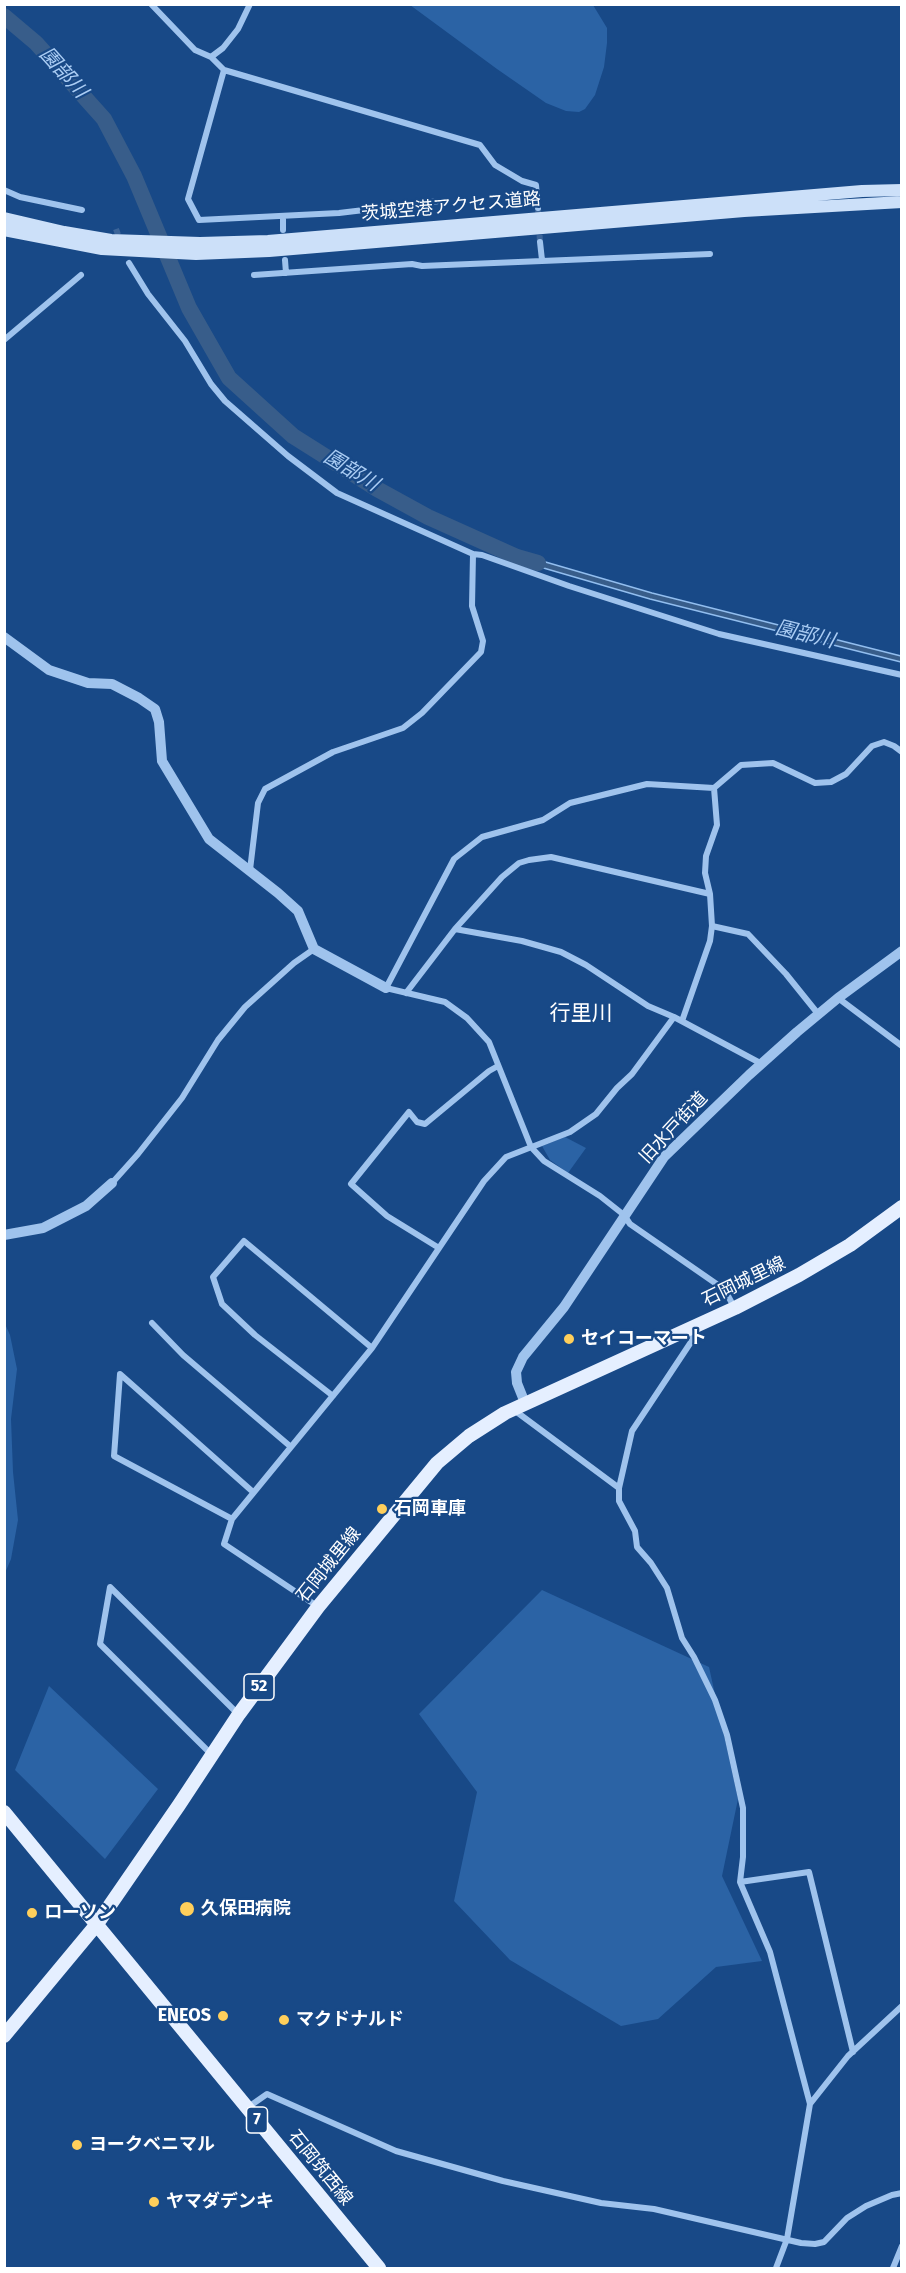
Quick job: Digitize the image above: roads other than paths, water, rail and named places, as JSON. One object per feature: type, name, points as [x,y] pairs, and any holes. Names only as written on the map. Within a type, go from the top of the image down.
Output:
[{"type":"main road","name":"茨城空港アクセス道路","points":[[174,249],[804,196],[902,190]]},
{"type":"main road","name":"茨城空港アクセス道路","points":[[4,230],[81,246],[269,251],[744,211],[902,202]]},
{"type":"main road","name":"茨城空港アクセス道路","points":[[4,218],[137,247]]},
{"type":"main road","name":"石岡城里線","points":[[4,2036],[97,1924],[239,1714],[318,1607],[427,1473],[469,1436],[519,1406],[735,1308],[827,1260],[902,1207]]},
{"type":"main road","name":"石岡筑西線","points":[[4,1812],[379,2268]]},
{"type":"street","points":[[151,4],[195,50],[212,57],[224,70],[480,145],[495,165],[522,181],[536,185],[538,208]]},
{"type":"street","points":[[212,57],[223,48],[238,29],[250,4]]},
{"type":"street","points":[[224,70],[188,200],[199,220],[339,213],[439,201]]},
{"type":"street","points":[[4,190],[20,197],[82,210]]},
{"type":"street","points":[[283,217],[284,230]]},
{"type":"street","points":[[540,242],[542,260]]},
{"type":"street","points":[[254,275],[412,264],[422,266],[710,254]]},
{"type":"street","points":[[285,260],[286,273]]},
{"type":"street","points":[[129,263],[148,294],[185,341],[211,384],[225,401],[288,456],[337,493],[473,554],[482,555],[569,586],[719,634],[902,675]]},
{"type":"street","points":[[4,340],[81,275]]},
{"type":"street","points":[[250,871],[258,803],[266,789],[333,752],[403,728],[422,713],[481,652],[483,641],[472,606],[473,554]]},
{"type":"street","points":[[4,637],[49,670],[88,683],[112,684],[155,709],[159,722],[162,761],[209,839],[298,911],[314,949],[386,988],[445,1002],[467,1018],[489,1042],[531,1147],[544,1161],[600,1196],[624,1215],[630,1224],[718,1285],[727,1294],[735,1308]]},
{"type":"street","points":[[386,988],[454,859],[482,837],[543,820],[570,803],[647,784],[714,788],[741,765],[773,763],[815,783],[831,782],[846,774],[872,746],[884,742],[902,752]]},
{"type":"street","points":[[682,1020],[710,941],[712,926],[710,894],[705,873],[706,856],[717,825],[714,788]]},
{"type":"street","points":[[406,993],[455,929],[502,877],[519,863],[551,857],[710,894]]},
{"type":"street","points":[[712,926],[748,934],[786,974],[819,1015]]},
{"type":"street","points":[[455,929],[522,941],[561,952],[586,965],[648,1006],[682,1020],[762,1064]]},
{"type":"street","points":[[4,1235],[43,1228],[86,1206],[112,1183],[182,1098],[218,1040],[245,1007],[294,963],[314,949]]},
{"type":"street","name":"旧水戸街道","points":[[519,1406],[516,1372],[523,1357],[564,1307],[664,1157],[762,1064],[838,998],[902,951]]},
{"type":"street","points":[[838,998],[902,1046]]},
{"type":"street","points":[[318,1607],[224,1545],[232,1519],[372,1348],[493,1170],[506,1156],[570,1132],[596,1114],[632,1074],[674,1017]]},
{"type":"street","points":[[440,1248],[387,1216],[351,1184],[409,1112],[417,1122],[425,1124],[498,1066]]},
{"type":"street","points":[[333,1396],[255,1335],[222,1304],[213,1277],[244,1241],[372,1348]]},
{"type":"street","points":[[152,1323],[183,1355],[291,1447]]},
{"type":"street","points":[[691,1328],[693,1340],[632,1431],[619,1488],[619,1501],[635,1531],[637,1547],[651,1563],[667,1588],[682,1638],[694,1657],[715,1701],[727,1735],[743,1808],[743,1857],[740,1882],[770,1952],[810,2104],[787,2239],[776,2268]]},
{"type":"street","points":[[232,1519],[114,1456],[120,1374],[254,1492]]},
{"type":"street","points":[[519,1406],[619,1488]]},
{"type":"street","points":[[212,1754],[100,1644],[110,1587],[239,1714]]},
{"type":"street","points":[[740,1882],[809,1872],[853,2052]]},
{"type":"street","points":[[810,2104],[853,2052],[902,2006]]},
{"type":"street","points":[[247,2108],[267,2094],[396,2151],[492,2178],[601,2203],[654,2209],[815,2244],[824,2242],[847,2218],[866,2206],[902,2193]]},
{"type":"street","points":[[893,2268],[902,2246]]},
{"type":"water","points":[[518,554],[652,593],[901,656],[901,662],[650,599],[516,560]]},
{"type":"waterway","name":"園部川","points":[[4,16],[36,43],[104,119],[134,176],[189,308],[229,378],[293,436],[377,489],[428,517],[517,557],[538,563]]},
{"type":"tunnel","points":[[538,208],[540,242]]},
{"type":"tunnel","points":[[116,229],[120,240]]},
{"type":"place","name":"セイコーマート","points":[[569,1339]]},
{"type":"place","name":"石岡車庫","points":[[382,1509]]},
{"type":"place","name":"久保田病院","points":[[187,1909]]},
{"type":"place","name":"ローソン","points":[[32,1913]]},
{"type":"place","name":"ENEOS","points":[[223,2016]]},
{"type":"place","name":"マクドナルド","points":[[284,2020]]},
{"type":"place","name":"ヨークベニマル","points":[[77,2145]]},
{"type":"place","name":"ヤマダデンキ","points":[[154,2202]]},
{"type":"district","name":"行里川","points":[[581,1014]]}]
